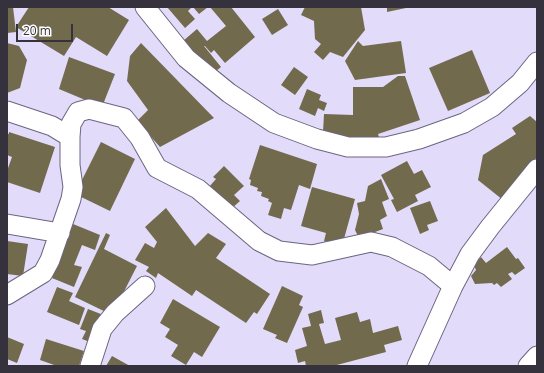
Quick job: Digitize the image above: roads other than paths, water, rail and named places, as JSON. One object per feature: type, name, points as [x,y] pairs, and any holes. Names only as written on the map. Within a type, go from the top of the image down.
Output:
[{"type":"street","points":[[145,7],[186,58],[229,93],[274,123],[317,139],[348,147],[386,147],[419,139],[464,123],[492,107],[520,83],[537,62]]},
{"type":"street","points":[[7,295],[43,273],[50,260],[71,199],[73,187],[70,165],[71,124],[78,112],[89,109],[124,118],[140,138],[157,168],[198,189],[259,241],[279,251],[312,255],[371,242],[392,247],[429,266],[453,286]]},
{"type":"street","points":[[7,111],[52,126],[70,137]]},
{"type":"street","points":[[417,366],[453,286],[470,254],[537,169]]},
{"type":"street","points":[[7,224],[60,232]]},
{"type":"street","points":[[90,366],[102,329],[115,313],[145,286]]},
{"type":"street","points":[[528,366],[537,356]]}]
